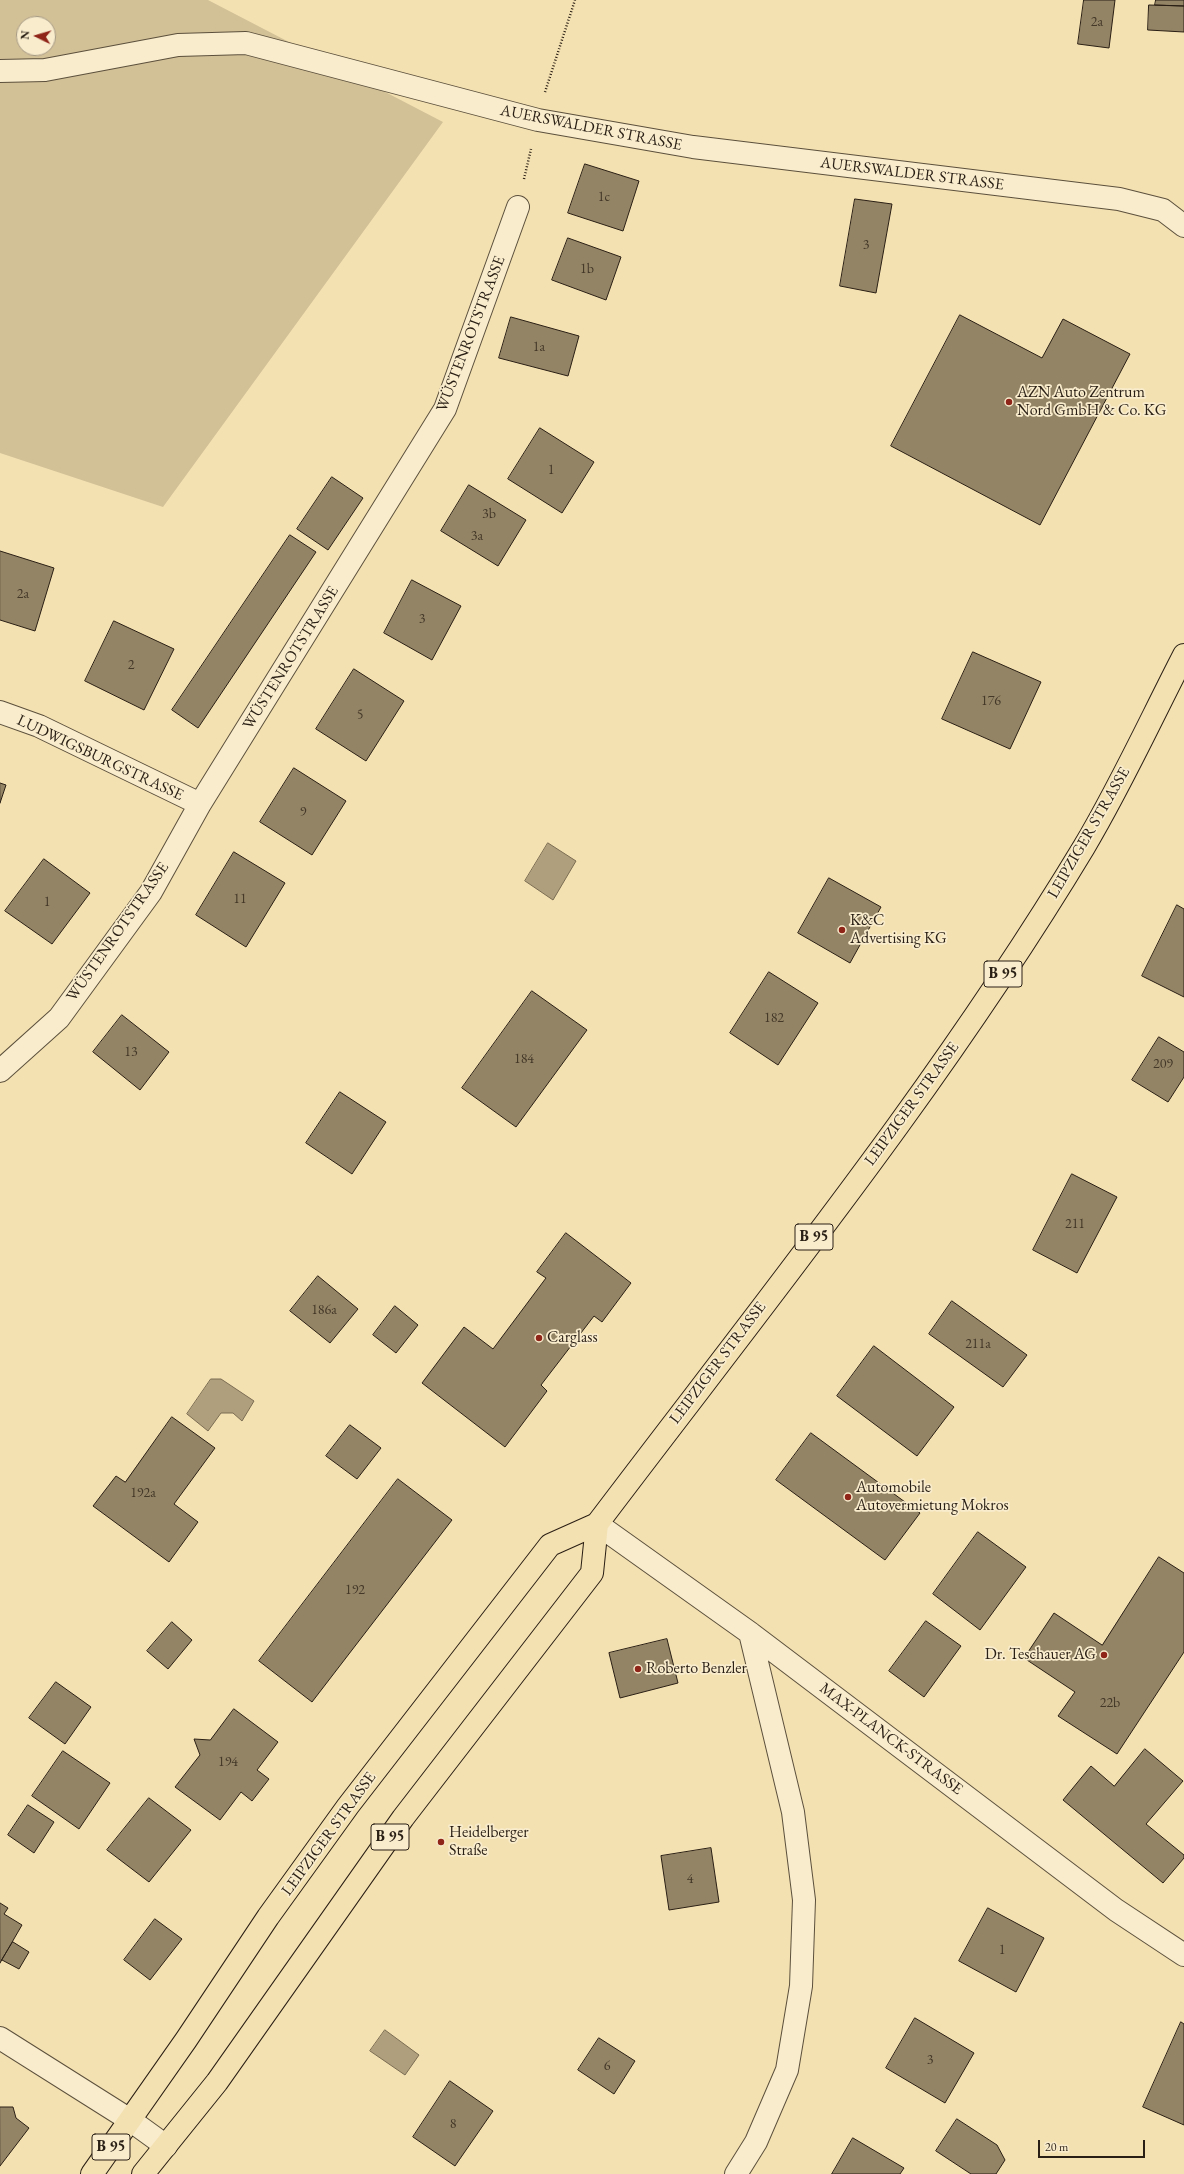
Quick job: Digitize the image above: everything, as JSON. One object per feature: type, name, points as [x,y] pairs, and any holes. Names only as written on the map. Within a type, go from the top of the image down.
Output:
[{"type":"main road","name":"LEIPZIGER STRASSE","points":[[92,2174],[268,1917],[348,1806],[550,1545],[597,1524],[917,1100],[1004,972],[1085,845],[1184,655]]},
{"type":"main road","name":"B 95","points":[[143,2174],[217,2082],[403,1818],[592,1573],[597,1524]]},
{"type":"street","name":"AUERSWALDER STRASSE","points":[[0,71],[45,70],[178,45],[246,43],[538,120],[693,147],[1119,199],[1163,210],[1184,226]]},
{"type":"street","name":"WÜSTENROTSTRASSE","points":[[0,1071],[59,1018],[151,892],[200,804],[445,409],[518,207]]},
{"type":"street","name":"LUDWIGSBURGSTRASSE","points":[[0,712],[39,726],[200,804]]},
{"type":"street","name":"MAX-PLANCK-STRASSE","points":[[597,1524],[750,1633],[1116,1910],[1184,1955]]},
{"type":"street","points":[[736,2174],[756,2142],[787,2070],[801,1986],[803,1907],[793,1812],[750,1633]]},
{"type":"street","points":[[0,2038],[130,2120],[166,2146]]},
{"type":"path","points":[[518,207],[546,89],[575,0]]},
{"type":"shaded area","points":[[0,0],[208,0],[443,122],[163,507],[0,453]]},
{"type":"shaded area","points":[[548,843],[576,861],[553,900],[525,881]]},
{"type":"shaded area","points":[[211,1379],[221,1379],[254,1401],[242,1421],[233,1413],[221,1413],[208,1431],[187,1414]]},
{"type":"shaded area","points":[[385,2030],[419,2055],[405,2075],[370,2051]]},
{"type":"building","points":[[1084,0],[1115,0],[1109,48],[1078,44]]},
{"type":"building","points":[[1156,0],[1184,0],[1184,6],[1155,5]]},
{"type":"building","points":[[1149,5],[1184,6],[1184,32],[1148,30]]},
{"type":"building","points":[[585,164],[639,181],[623,231],[568,213]]},
{"type":"building","points":[[855,199],[892,204],[876,293],[840,286]]},
{"type":"building","points":[[568,238],[621,257],[606,300],[552,280]]},
{"type":"building","name":"AZN Auto Zentrum Nord GmbH & Co. KG","points":[[960,315],[1042,358],[1063,319],[1130,354],[1040,525],[891,446]]},
{"type":"building","points":[[511,317],[579,336],[568,376],[499,358]]},
{"type":"building","points":[[540,428],[594,462],[562,513],[508,479]]},
{"type":"building","points":[[332,477],[363,498],[328,550],[297,529]]},
{"type":"building","points":[[469,485],[526,520],[498,566],[441,531]]},
{"type":"building","points":[[290,535],[316,552],[198,728],[172,710]]},
{"type":"building","points":[[0,551],[54,568],[35,631],[0,620]]},
{"type":"building","points":[[412,580],[461,606],[432,660],[384,633]]},
{"type":"building","points":[[114,621],[174,649],[144,710],[85,681]]},
{"type":"building","points":[[973,652],[1041,682],[1010,749],[942,719]]},
{"type":"building","points":[[354,669],[404,701],[366,761],[316,729]]},
{"type":"building","points":[[294,768],[346,801],[312,855],[260,822]]},
{"type":"building","points":[[0,783],[6,785],[0,803]]},
{"type":"building","points":[[234,852],[285,883],[246,947],[196,915]]},
{"type":"building","points":[[44,859],[90,893],[52,944],[5,911]]},
{"type":"building","points":[[829,878],[881,907],[850,963],[798,933]]},
{"type":"building","points":[[1177,905],[1184,909],[1184,997],[1142,976]]},
{"type":"building","points":[[769,972],[818,1003],[778,1065],[730,1033]]},
{"type":"building","points":[[532,991],[587,1030],[516,1127],[462,1088]]},
{"type":"building","points":[[122,1015],[169,1052],[140,1090],[93,1052]]},
{"type":"building","points":[[1159,1037],[1184,1052],[1184,1077],[1168,1102],[1132,1080]]},
{"type":"building","points":[[340,1092],[386,1122],[352,1174],[306,1143]]},
{"type":"building","points":[[1072,1174],[1117,1197],[1077,1273],[1033,1250]]},
{"type":"building","name":"Carglass","points":[[566,1233],[631,1283],[602,1322],[594,1316],[541,1385],[547,1391],[505,1447],[422,1383],[464,1327],[493,1349],[546,1278],[537,1272]]},
{"type":"building","points":[[318,1276],[358,1309],[330,1343],[290,1311]]},
{"type":"building","points":[[952,1301],[1027,1355],[1003,1387],[929,1334]]},
{"type":"building","points":[[395,1306],[418,1325],[396,1353],[373,1335]]},
{"type":"building","points":[[874,1346],[954,1407],[917,1456],[837,1396]]},
{"type":"building","points":[[172,1417],[215,1448],[174,1504],[198,1522],[169,1562],[93,1506],[116,1476],[125,1482]]},
{"type":"building","points":[[350,1425],[381,1448],[357,1479],[326,1456]]},
{"type":"building","name":"Automobile Autovermietung Mokros","points":[[811,1433],[920,1513],[885,1560],[776,1480]]},
{"type":"building","points":[[398,1479],[452,1520],[312,1702],[259,1661]]},
{"type":"building","points":[[978,1532],[1026,1567],[980,1630],[933,1594]]},
{"type":"building","name":"Dr. Teschauer AG","points":[[1159,1557],[1184,1573],[1184,1652],[1117,1754],[1058,1716],[1075,1692],[1024,1658],[1054,1613],[1102,1645]]},
{"type":"building","points":[[926,1621],[961,1646],[924,1697],[889,1671]]},
{"type":"building","points":[[172,1622],[192,1640],[168,1669],[147,1651]]},
{"type":"building","points":[[667,1639],[678,1683],[620,1698],[609,1653]]},
{"type":"building","points":[[56,1682],[91,1707],[65,1744],[29,1718]]},
{"type":"building","points":[[234,1709],[278,1742],[257,1770],[269,1779],[252,1801],[241,1792],[220,1820],[175,1787],[200,1755],[194,1739],[210,1740]]},
{"type":"building","points":[[1145,1749],[1183,1781],[1146,1824],[1184,1855],[1184,1858],[1163,1883],[1063,1800],[1091,1766],[1114,1786]]},
{"type":"building","points":[[63,1751],[110,1783],[79,1829],[32,1796]]},
{"type":"building","points":[[149,1798],[191,1830],[149,1882],[107,1850]]},
{"type":"building","points":[[28,1805],[54,1822],[34,1853],[8,1835]]},
{"type":"building","points":[[711,1848],[719,1902],[669,1910],[661,1856]]},
{"type":"building","points":[[0,1903],[8,1908],[4,1914],[22,1925],[0,1963]]},
{"type":"building","points":[[988,1908],[1044,1938],[1016,1992],[959,1961]]},
{"type":"building","points":[[155,1919],[182,1939],[150,1980],[124,1960]]},
{"type":"building","points":[[13,1942],[29,1952],[19,1969],[2,1960]]},
{"type":"building","points":[[915,2018],[974,2053],[945,2103],[886,2068]]},
{"type":"building","points":[[1181,2022],[1184,2024],[1184,2125],[1143,2107]]},
{"type":"building","points":[[599,2038],[635,2061],[614,2094],[578,2070]]},
{"type":"building","points":[[450,2081],[493,2111],[455,2166],[413,2137]]},
{"type":"building","points":[[0,2107],[13,2107],[16,2118],[29,2128],[0,2166]]},
{"type":"building","points":[[957,2119],[997,2145],[1005,2160],[996,2174],[971,2174],[936,2151]]},
{"type":"building","points":[[853,2138],[904,2168],[900,2174],[832,2174]]},
{"type":"place","name":"AZN Auto Zentrum Nord GmbH & Co. KG","points":[[1009,402]]},
{"type":"place","name":"K&C Advertising KG","points":[[842,930]]},
{"type":"place","name":"Carglass","points":[[539,1338]]},
{"type":"place","name":"Automobile Autovermietung Mokros","points":[[848,1497]]},
{"type":"place","name":"Dr. Teschauer AG","points":[[1104,1655]]},
{"type":"place","name":"Roberto Benzler","points":[[638,1669]]},
{"type":"place","name":"Heidelberger Straße","points":[[441,1842]]}]
